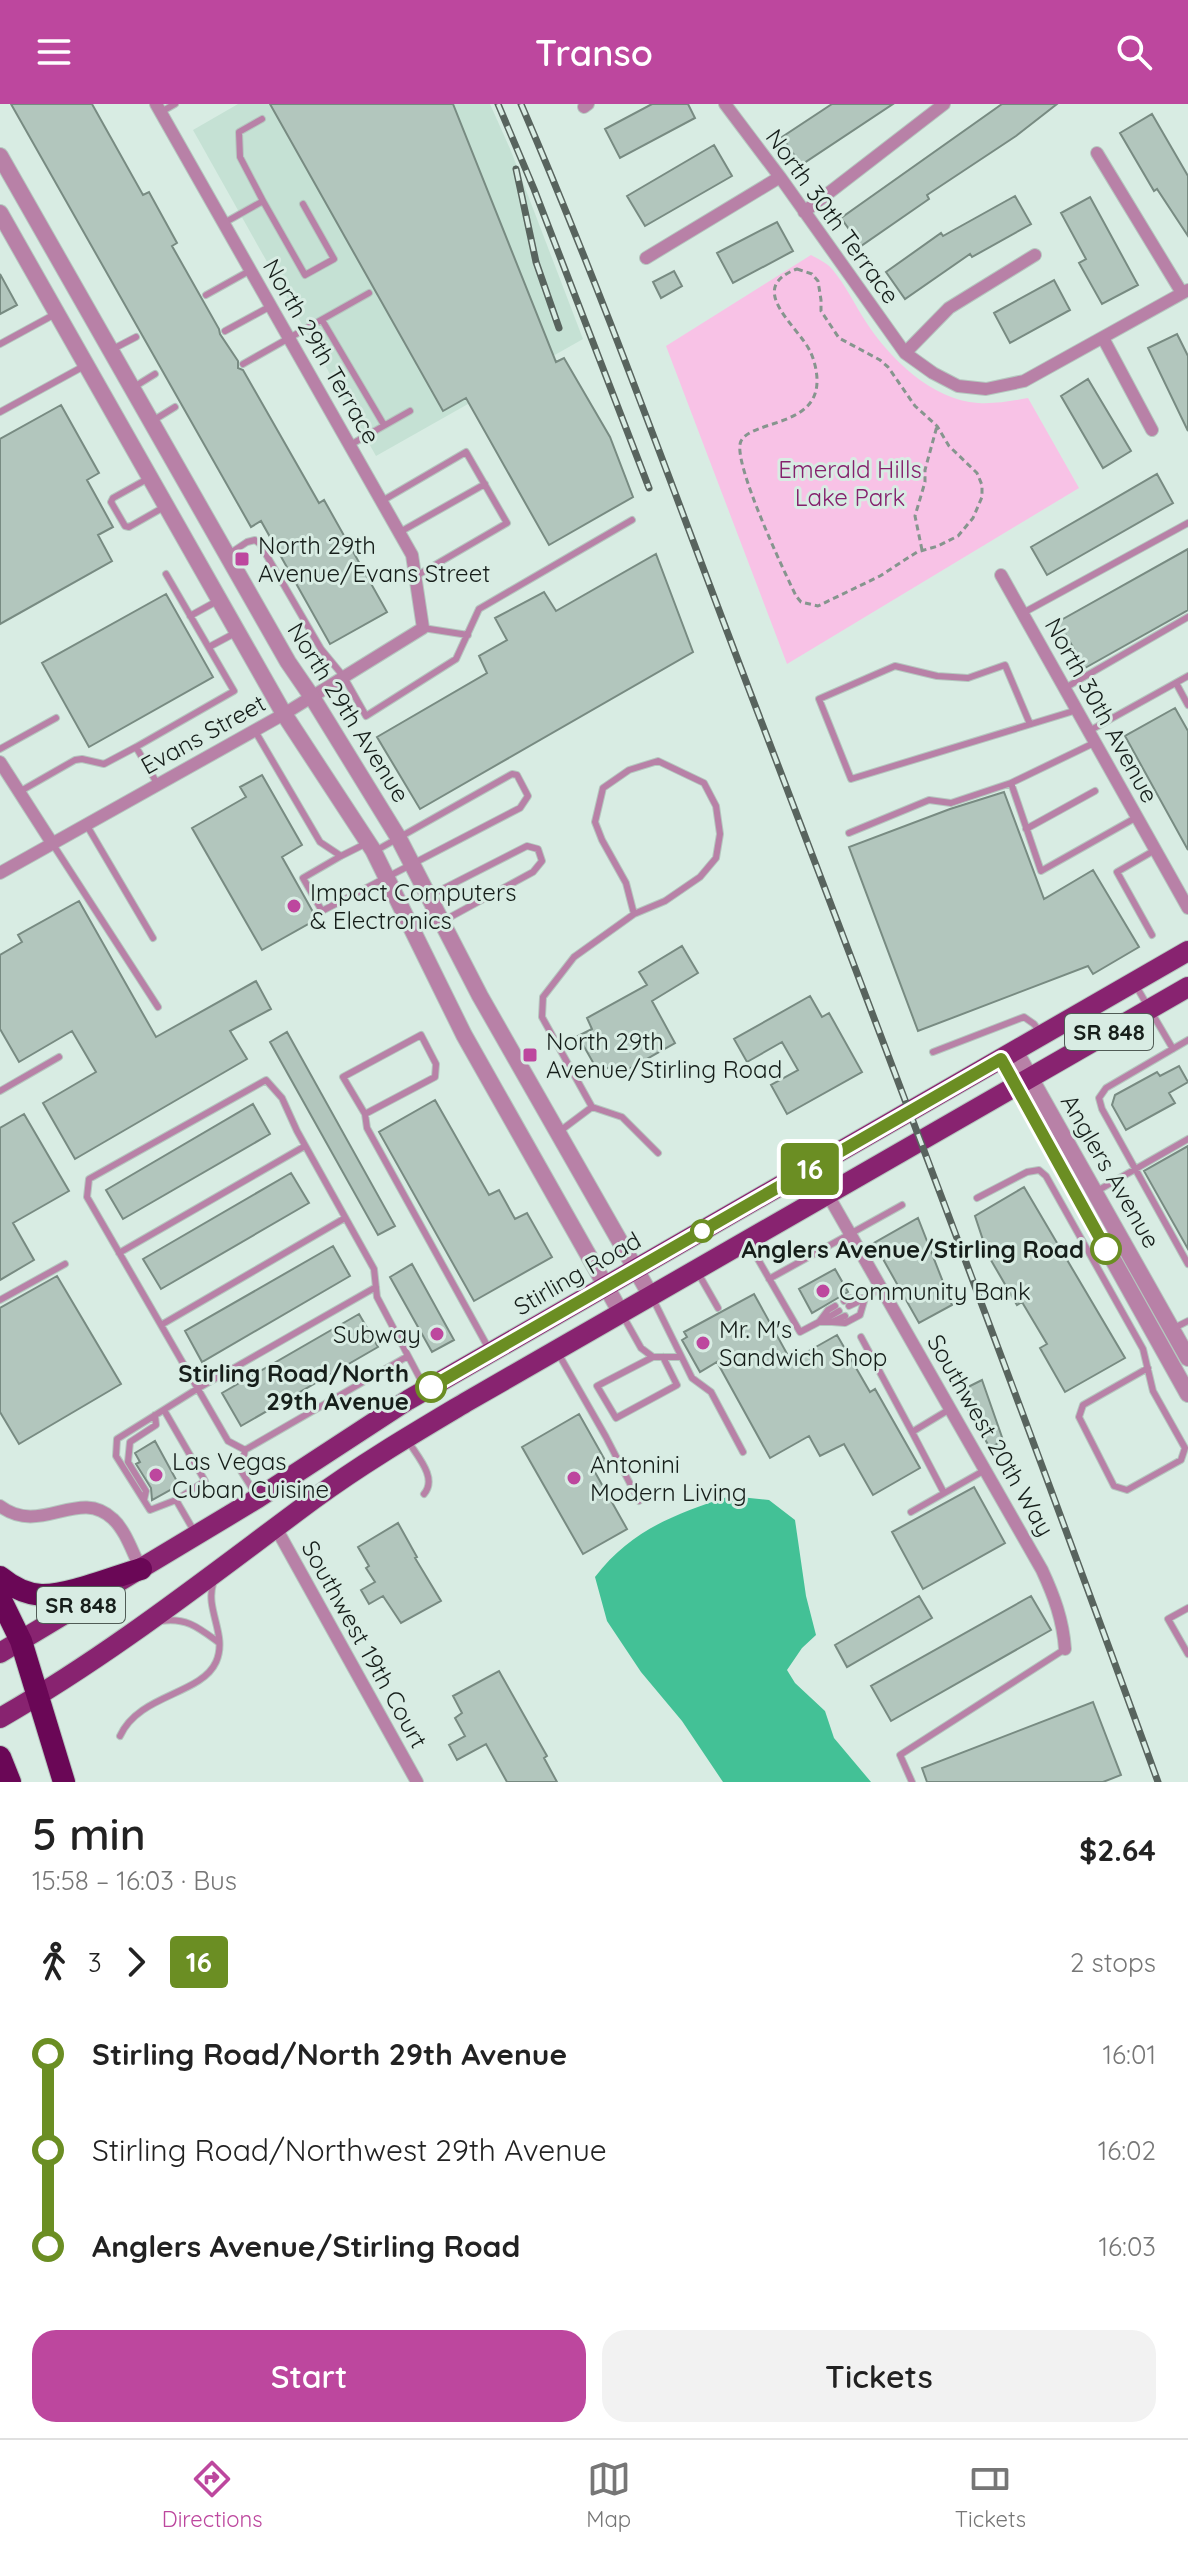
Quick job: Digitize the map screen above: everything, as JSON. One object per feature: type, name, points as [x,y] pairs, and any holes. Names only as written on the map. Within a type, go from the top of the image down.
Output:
[{"type":"highway","points":[[0,1577],[10,1585],[38,1595],[58,1593],[141,1569]]},
{"type":"highway","points":[[0,1598],[21,1641],[64,1782]]},
{"type":"highway","points":[[0,1757],[10,1782]]},
{"type":"main road","name":"Stirling Road","points":[[0,1653],[258,1498],[426,1390],[1188,951]]},
{"type":"main road","name":"SR 848","points":[[0,1718],[39,1696],[148,1623],[316,1497],[406,1439],[1188,987]]},
{"type":"street","name":"North 30th Terrace","points":[[725,104],[905,353],[958,386],[986,389],[1024,381],[1185,292]]},
{"type":"street","points":[[804,212],[944,104]]},
{"type":"street","name":"North 29th Terrace","points":[[158,108],[412,555],[423,628]]},
{"type":"street","points":[[1097,153],[1185,292]]},
{"type":"street","name":"North 29th Avenue","points":[[0,156],[288,662],[398,837],[480,996],[651,1296]]},
{"type":"street","points":[[646,258],[780,177]]},
{"type":"street","points":[[2,219],[284,714],[371,847],[464,1035],[621,1313]]},
{"type":"street","points":[[905,353],[949,308],[1035,255]]},
{"type":"street","points":[[1103,338],[1152,430]]},
{"type":"street","name":"North 30th Avenue","points":[[1001,575],[1187,903]]},
{"type":"street","name":"Evans Street","points":[[0,873],[255,731],[423,628]]},
{"type":"street","points":[[0,762],[52,843]]},
{"type":"street","name":"Anglers Avenue","points":[[1008,1055],[1095,1192],[1188,1358]]},
{"type":"street","name":"Anglers Avenue","points":[[1023,1082],[1083,1226],[1188,1394]]},
{"type":"street","name":"Southwest 20th Way","points":[[812,1167],[1042,1570],[1063,1626],[1065,1649]]},
{"type":"street","points":[[0,1506],[29,1518],[89,1507],[99,1510],[115,1521],[141,1569]]},
{"type":"street","name":"Southwest 19th Court","points":[[276,1528],[417,1782]]},
{"type":"lane","points":[[158,108],[175,104]]},
{"type":"lane","points":[[262,119],[239,132],[240,157],[305,275],[334,259],[303,204]]},
{"type":"lane","points":[[224,223],[263,201]]},
{"type":"lane","points":[[206,295],[251,270]]},
{"type":"lane","points":[[243,364],[369,293]]},
{"type":"lane","points":[[225,331],[271,306]]},
{"type":"lane","points":[[0,344],[57,313]]},
{"type":"lane","points":[[322,320],[384,425]]},
{"type":"lane","points":[[110,351],[136,337]]},
{"type":"lane","points":[[0,412],[86,365]]},
{"type":"lane","points":[[131,388],[155,374]]},
{"type":"lane","points":[[150,422],[175,407]]},
{"type":"lane","points":[[350,445],[410,411]]},
{"type":"lane","points":[[382,501],[466,452],[507,523],[416,576]]},
{"type":"lane","points":[[149,478],[111,502],[125,526],[129,527],[166,506]]},
{"type":"lane","points":[[400,532],[485,484]]},
{"type":"lane","points":[[226,555],[247,542],[255,540],[260,544],[321,649],[344,677],[366,716],[456,659],[479,609],[632,520]]},
{"type":"lane","points":[[1023,613],[1188,523]]},
{"type":"lane","points":[[19,792],[75,760],[104,764],[234,691],[166,574]]},
{"type":"lane","points":[[190,616],[219,600]]},
{"type":"lane","points":[[1065,688],[1188,617]]},
{"type":"lane","points":[[423,628],[468,635]]},
{"type":"lane","points":[[209,647],[237,632]]},
{"type":"lane","points":[[1030,724],[1005,665],[968,678],[937,676],[895,666],[819,699],[851,779],[1077,710]]},
{"type":"lane","points":[[849,833],[929,800],[951,803],[1011,783],[1092,737],[1188,676]]},
{"type":"lane","points":[[1176,683],[1188,705]]},
{"type":"lane","points":[[0,749],[56,718]]},
{"type":"lane","points":[[255,731],[320,842],[341,856]]},
{"type":"lane","points":[[136,747],[158,785]]},
{"type":"lane","points":[[634,914],[626,883],[595,822],[603,788],[629,770],[658,761],[704,783],[716,806],[720,834],[716,858],[700,877],[665,901],[634,914],[574,957],[543,997],[542,1017],[592,1107],[622,1117],[658,1153]]},
{"type":"lane","points":[[512,774],[517,775],[528,796],[520,808],[322,911],[303,878],[341,856],[398,837],[512,774]]},
{"type":"lane","points":[[1011,783],[1041,871],[1137,817]]},
{"type":"lane","points":[[1026,829],[1095,791]]},
{"type":"lane","points":[[86,824],[153,938]]},
{"type":"lane","points":[[52,843],[158,1007]]},
{"type":"lane","points":[[429,896],[527,846],[533,846],[541,855],[542,861],[533,872],[442,922]]},
{"type":"lane","points":[[1152,935],[1117,872],[1155,850]]},
{"type":"lane","points":[[1134,982],[1173,1049]]},
{"type":"lane","points":[[933,1052],[1024,1017],[1042,1035]]},
{"type":"lane","points":[[365,1114],[435,1077],[436,1064],[421,1035],[343,1077],[365,1114],[367,1128],[491,1353]]},
{"type":"lane","points":[[1188,1040],[1106,1088],[1099,1098],[1102,1109],[1188,1264]]},
{"type":"lane","points":[[0,1091],[59,1057]]},
{"type":"lane","points":[[245,1450],[228,1441],[87,1197],[89,1179],[266,1080],[282,1098],[305,1146],[374,1269],[377,1297],[426,1390]]},
{"type":"lane","points":[[557,1133],[592,1107]]},
{"type":"lane","points":[[1095,1192],[1188,1139]]},
{"type":"lane","points":[[119,1253],[305,1146]]},
{"type":"lane","points":[[977,1198],[1027,1172],[1039,1170],[1083,1226],[1143,1349],[1148,1368],[1153,1391],[1185,1448],[1181,1460],[1127,1490],[1114,1486],[1079,1417],[1083,1405],[1148,1368]]},
{"type":"lane","points":[[769,1279],[902,1205]]},
{"type":"lane","points":[[161,1325],[345,1218]]},
{"type":"lane","points":[[747,1241],[800,1332],[819,1322],[828,1310],[840,1311],[832,1322]]},
{"type":"lane","points":[[0,1300],[65,1264]]},
{"type":"lane","points":[[696,1270],[718,1308]]},
{"type":"lane","points":[[164,1410],[205,1481],[176,1500],[150,1510],[116,1456],[117,1439],[197,1389],[376,1287]]},
{"type":"lane","points":[[849,1306],[882,1289]]},
{"type":"lane","points":[[651,1296],[692,1378],[711,1392],[743,1452]]},
{"type":"lane","points":[[819,1322],[845,1323],[860,1315],[865,1298]]},
{"type":"lane","points":[[621,1313],[641,1348],[653,1357]]},
{"type":"lane","points":[[1172,1329],[1188,1321]]},
{"type":"lane","points":[[861,1337],[944,1493]]},
{"type":"lane","points":[[557,1350],[639,1501]]},
{"type":"lane","points":[[258,1498],[241,1471],[245,1450],[408,1356]]},
{"type":"lane","points":[[663,1357],[677,1385],[616,1418],[597,1386],[653,1357],[663,1357],[681,1357]]},
{"type":"lane","points":[[912,1432],[950,1409]]},
{"type":"lane","points":[[144,1500],[146,1491],[128,1462],[130,1442],[156,1425],[155,1415]]},
{"type":"lane","points":[[406,1439],[429,1481],[429,1488],[424,1494]]},
{"type":"lane","points":[[911,1512],[985,1470]]},
{"type":"lane","points":[[176,1500],[196,1536]]},
{"type":"lane","points":[[120,1736],[125,1724],[140,1710],[201,1678],[216,1662],[220,1632],[210,1597],[216,1573]]},
{"type":"lane","points":[[1188,1608],[1168,1619],[1188,1654]]},
{"type":"lane","points":[[148,1623],[184,1620],[218,1642]]},
{"type":"lane","points":[[912,1782],[900,1755],[1065,1649]]},
{"type":"path","points":[[797,269],[812,274],[820,289],[821,311],[839,338],[880,360],[894,374],[915,406],[937,426],[949,446],[977,473],[982,485],[982,497],[973,518],[958,536],[922,550],[880,576],[818,606],[801,602],[747,486],[740,447],[747,435],[792,418],[805,408],[816,390],[817,380],[810,350],[775,300],[775,288],[780,279],[797,269]]},
{"type":"path","points":[[922,550],[915,516],[937,426]]},
{"type":"shaded area","points":[[238,104],[490,104],[583,339],[376,456],[193,130]]},
{"type":"shaded area","points":[[730,1496],[769,1500],[795,1520],[806,1596],[816,1635],[802,1648],[787,1670],[795,1683],[825,1711],[834,1738],[871,1782],[723,1782],[607,1621],[595,1577],[609,1561],[639,1535],[655,1526]]},
{"type":"green space","name":"Emerald Hills Lake Park","points":[[811,255],[828,265],[837,275],[887,350],[929,386],[961,400],[978,403],[1028,398],[1079,488],[787,664],[666,346]]},
{"type":"building","points":[[11,104],[92,104],[143,195],[149,192],[177,243],[172,246],[238,361],[238,368],[243,370],[319,503],[324,500],[387,612],[330,644],[261,521],[251,527]]},
{"type":"building","points":[[270,104],[453,104],[556,362],[564,358],[610,437],[633,497],[549,545],[466,398],[443,411]]},
{"type":"building","points":[[652,104],[688,104],[695,118],[620,158],[605,129]]},
{"type":"building","points":[[832,104],[893,104],[801,165],[782,137]]},
{"type":"building","points":[[1002,104],[1057,104],[1016,136],[927,195],[929,199],[861,246],[841,218]]},
{"type":"building","points":[[1152,114],[1188,176],[1188,236],[1157,189],[1154,191],[1120,133]]},
{"type":"building","points":[[714,145],[732,176],[645,226],[627,196]]},
{"type":"building","points":[[1015,196],[1031,224],[972,257],[970,254],[905,299],[886,272],[941,233],[943,236]]},
{"type":"building","points":[[1090,197],[1138,285],[1102,304],[1079,263],[1086,259],[1061,213]]},
{"type":"building","points":[[777,222],[793,251],[733,283],[717,253]]},
{"type":"building","points":[[674,271],[682,286],[661,298],[653,282]]},
{"type":"building","points":[[0,274],[17,305],[0,314]]},
{"type":"building","points":[[1054,280],[1070,310],[1010,343],[994,313]]},
{"type":"building","points":[[1177,334],[1188,356],[1188,431],[1148,348]]},
{"type":"building","points":[[1088,379],[1131,451],[1103,468],[1061,396]]},
{"type":"building","points":[[61,405],[99,473],[87,480],[113,527],[98,535],[112,561],[0,624],[0,439]]},
{"type":"building","points":[[1157,474],[1173,503],[1047,575],[1031,547]]},
{"type":"building","points":[[1188,549],[1188,610],[1085,668],[1066,635],[1062,637],[1054,624]]},
{"type":"building","points":[[656,554],[693,652],[420,809],[377,737],[487,673],[479,656],[507,640],[495,618],[544,592],[556,611]]},
{"type":"building","points":[[166,594],[213,677],[89,747],[42,663]]},
{"type":"building","points":[[1175,708],[1188,731],[1188,850],[1125,736]]},
{"type":"building","points":[[262,775],[302,845],[282,857],[317,919],[262,950],[192,828],[246,797],[240,787]]},
{"type":"building","points":[[1004,792],[1044,899],[1093,870],[1139,947],[1093,974],[1088,966],[918,1031],[849,847]]},
{"type":"building","points":[[79,901],[156,1037],[256,981],[271,1009],[230,1031],[247,1059],[75,1159],[43,1103],[96,1072],[72,1031],[19,1062],[0,1029],[0,955],[22,942],[18,935]]},
{"type":"building","points":[[682,946],[698,973],[652,1001],[675,1043],[618,1075],[613,1065],[599,1073],[578,1036],[592,1029],[587,1018],[647,985],[639,972]]},
{"type":"building","points":[[810,996],[822,1017],[829,1013],[862,1072],[787,1114],[771,1085],[798,1070],[782,1042],[747,1062],[734,1039]]},
{"type":"building","points":[[287,1032],[395,1226],[378,1235],[270,1042]]},
{"type":"building","points":[[1179,1066],[1188,1082],[1169,1093],[1175,1103],[1126,1130],[1112,1105],[1115,1095],[1157,1072],[1160,1076]]},
{"type":"building","points":[[435,1100],[489,1195],[499,1190],[515,1219],[527,1213],[552,1257],[474,1301],[379,1132]]},
{"type":"building","points":[[253,1104],[270,1134],[123,1219],[106,1190]]},
{"type":"building","points":[[24,1114],[69,1191],[13,1223],[34,1260],[0,1280],[0,1128]]},
{"type":"building","points":[[1188,1146],[1188,1249],[1144,1171]]},
{"type":"building","points":[[291,1173],[309,1203],[161,1289],[143,1259]]},
{"type":"building","points":[[1024,1187],[1125,1358],[1065,1392],[1040,1348],[1047,1344],[1022,1302],[1017,1305],[988,1255],[975,1216]]},
{"type":"building","points":[[918,1218],[952,1305],[919,1323],[874,1243]]},
{"type":"building","points":[[333,1246],[350,1276],[202,1362],[185,1331]]},
{"type":"building","points":[[412,1264],[454,1340],[432,1352],[390,1277]]},
{"type":"building","name":"Community Bank","points":[[835,1269],[848,1292],[812,1313],[799,1289]]},
{"type":"building","points":[[57,1276],[121,1384],[19,1444],[0,1412],[0,1308]]},
{"type":"building","points":[[754,1294],[791,1361],[837,1335],[870,1392],[875,1389],[920,1468],[873,1495],[844,1444],[820,1456],[809,1436],[770,1458],[717,1362],[700,1372],[682,1340],[687,1337],[684,1332]]},
{"type":"building","points":[[359,1314],[378,1347],[241,1426],[222,1393]]},
{"type":"building","points":[[982,1380],[1003,1440],[990,1448],[958,1392]]},
{"type":"building","points":[[579,1414],[605,1460],[592,1467],[627,1529],[583,1554],[522,1447]]},
{"type":"building","name":"Las Vegas Cuban Cuisine","points":[[155,1441],[179,1485],[152,1500],[151,1488],[136,1464],[140,1462],[135,1453]]},
{"type":"building","points":[[974,1487],[1005,1543],[923,1589],[892,1532]]},
{"type":"building","points":[[398,1523],[441,1601],[401,1623],[383,1596],[369,1604],[361,1590],[375,1582],[358,1547]]},
{"type":"building","points":[[919,1596],[932,1618],[847,1667],[835,1645]]},
{"type":"building","points":[[1031,1596],[1051,1630],[891,1721],[871,1686]]},
{"type":"building","points":[[499,1671],[547,1756],[544,1758],[557,1782],[507,1782],[486,1744],[457,1760],[449,1745],[465,1736],[455,1718],[462,1713],[453,1696]]},
{"type":"building","points":[[1093,1702],[1121,1775],[1103,1782],[927,1782],[922,1768]]},
{"type":"railway","points":[[498,104],[649,488]]},
{"type":"railway","points":[[521,104],[645,414],[963,1253],[1158,1782]]},
{"type":"railway","points":[[516,169],[536,262],[559,328]]},
{"type":"bus line","name":"16","points":[[431,1387],[1001,1059],[1106,1249]]},
{"type":"place","name":"North 29th Avenue/Evans Street","points":[[242,559]]},
{"type":"place","name":"Impact Computers & Electronics","points":[[294,906]]},
{"type":"place","name":"North 29th Avenue/Stirling Road","points":[[530,1055]]},
{"type":"place","name":"Anglers Avenue/Stirling Road","points":[[1106,1249]]},
{"type":"place","name":"Community Bank","points":[[823,1291]]},
{"type":"place","name":"Subway","points":[[437,1334]]},
{"type":"place","name":"Mr. M's Sandwich Shop","points":[[703,1343]]},
{"type":"place","name":"Stirling Road/North 29th Avenue","points":[[431,1387]]},
{"type":"place","name":"Las Vegas Cuban Cuisine","points":[[156,1475]]},
{"type":"place","name":"Antonini Modern Living","points":[[574,1478]]}]
